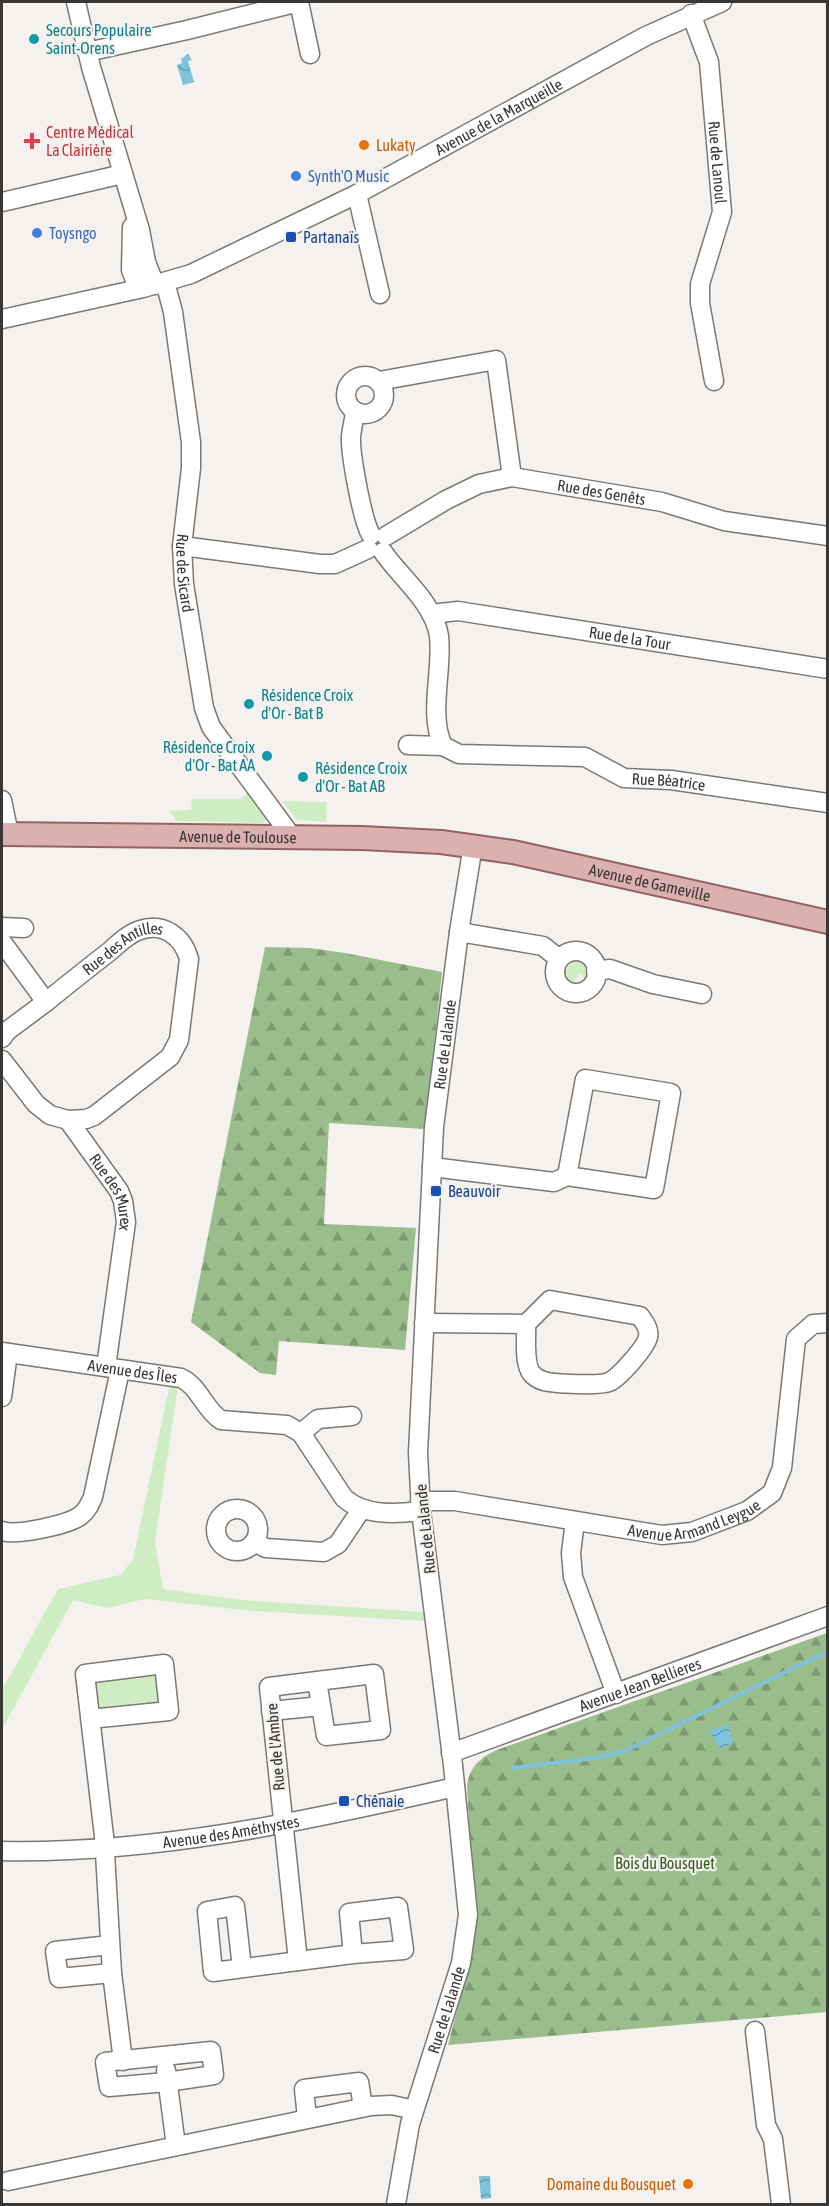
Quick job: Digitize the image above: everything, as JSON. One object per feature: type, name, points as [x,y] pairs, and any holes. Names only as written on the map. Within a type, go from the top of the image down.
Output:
[{"type":"main road","name":"Avenue de Toulouse","points":[[5,834],[292,837],[414,840],[473,845]]},
{"type":"main road","name":"Avenue de Gameville","points":[[473,845],[828,922]]},
{"type":"street","name":"Rue de Sicard","points":[[76,2],[87,52],[123,174],[133,219],[143,241],[153,285],[172,308],[191,442],[191,468],[182,546],[184,584],[204,708],[211,727],[292,837]]},
{"type":"street","points":[[87,52],[299,2],[310,54]]},
{"type":"street","name":"Avenue de la Marqueille","points":[[2,319],[153,285],[191,274],[357,194],[636,42],[691,14],[722,2]]},
{"type":"street","name":"Rue de Lanoul","points":[[691,14],[709,62],[722,212],[700,284],[700,303],[714,381]]},
{"type":"street","points":[[2,202],[123,174]]},
{"type":"street","points":[[357,194],[380,294]]},
{"type":"street","points":[[112,294],[122,271],[133,219]]},
{"type":"street","points":[[379,381],[384,396],[380,407],[368,414],[355,412],[347,403],[345,396],[349,383],[354,378],[367,375],[379,381],[496,360],[512,477]]},
{"type":"street","points":[[355,412],[351,438],[361,506],[367,528],[431,614],[439,635],[437,726],[443,746]]},
{"type":"street","name":"Rue des Genêts","points":[[182,546],[335,564],[377,543],[446,500],[479,484],[512,477],[663,502],[724,521],[828,536]]},
{"type":"street","name":"Rue de la Tour","points":[[431,614],[458,611],[828,669]]},
{"type":"street","name":"Rue Béatrice","points":[[408,745],[443,746],[459,754],[585,757],[624,778],[671,780],[828,803]]},
{"type":"street","points":[[2,800],[5,834]]},
{"type":"street","name":"Rue de Lalande","points":[[396,2205],[414,2110],[430,2066],[461,1963],[467,1932],[467,1892],[421,1506],[418,1453],[432,1167],[442,1052],[473,845]]},
{"type":"street","points":[[2,927],[24,928]]},
{"type":"street","name":"Rue des Antilles","points":[[46,1002],[137,931],[158,929],[170,932],[186,948],[189,959],[176,1050],[170,1058],[102,1110],[86,1119],[68,1120]]},
{"type":"street","points":[[459,932],[543,946],[559,959]]},
{"type":"street","points":[[2,942],[46,1002],[7,1031],[2,1038]]},
{"type":"street","points":[[572,951],[584,952],[593,960],[597,971],[594,982],[585,990],[573,993],[562,988],[556,979],[555,967],[559,959],[572,951]]},
{"type":"street","points":[[597,971],[610,969],[653,984],[702,994]]},
{"type":"street","points":[[2,1059],[36,1104],[50,1115],[68,1120]]},
{"type":"street","points":[[432,1167],[554,1182],[567,1176],[654,1190],[671,1093],[585,1079],[567,1176]]},
{"type":"street","name":"Rue des Murex","points":[[2,1531],[17,1533],[68,1522],[85,1512],[93,1497],[113,1369],[126,1211],[119,1191],[68,1120]]},
{"type":"street","points":[[424,1323],[526,1324],[550,1300],[640,1316],[649,1335],[646,1344],[610,1382],[599,1384],[543,1381],[534,1376],[528,1368],[526,1324]]},
{"type":"street","name":"Avenue Armand Leygue","points":[[421,1506],[455,1501],[662,1534],[692,1533],[747,1511],[772,1493],[782,1468],[796,1340],[813,1324],[828,1323]]},
{"type":"street","points":[[2,1397],[5,1353]]},
{"type":"street","name":"Avenue des Îles","points":[[5,1353],[174,1376],[186,1380],[214,1415],[221,1420],[287,1425],[301,1433]]},
{"type":"street","points":[[352,1416],[318,1419],[301,1433],[344,1498],[361,1510],[392,1513],[421,1506]]},
{"type":"street","points":[[254,1542],[266,1548],[324,1552],[338,1544],[361,1510]]},
{"type":"street","points":[[575,1521],[571,1553],[573,1577],[616,1694]]},
{"type":"street","name":"Avenue Jean Bellieres","points":[[451,1753],[828,1616]]},
{"type":"street","points":[[90,1719],[170,1711],[164,1664],[85,1674],[90,1719],[105,1848],[112,1973],[123,2061]]},
{"type":"street","name":"Rue de l'Ambre","points":[[298,1961],[269,1687],[317,1680],[374,1674],[381,1730],[326,1736],[317,1680]]},
{"type":"street","points":[[272,1711],[321,1706]]},
{"type":"street","name":"Avenue des Améthystes","points":[[2,1851],[105,1848],[283,1825],[455,1787]]},
{"type":"street","points":[[110,1945],[55,1951],[59,1978],[112,1973]]},
{"type":"street","points":[[242,1968],[353,1954]]},
{"type":"street","points":[[755,2031],[766,2125],[773,2139],[781,2205]]},
{"type":"street","points":[[211,2051],[214,2075],[109,2087],[105,2062],[164,2056],[211,2051]]},
{"type":"street","points":[[164,2056],[176,2146]]},
{"type":"street","points":[[307,2118],[304,2089],[359,2082],[363,2107]]},
{"type":"street","points":[[4,2182],[363,2107],[384,2104],[414,2110]]},
{"type":"green space","points":[[248,793],[266,817],[263,823],[175,821],[175,817],[170,813],[170,811],[191,810],[192,799],[240,799]]},
{"type":"green space","points":[[282,801],[327,802],[326,822],[297,820]]},
{"type":"green space","points":[[265,947],[310,948],[442,972],[425,1129],[329,1123],[324,1224],[416,1228],[405,1350],[279,1341],[276,1375],[260,1373],[191,1322]]},
{"type":"green space","points":[[572,954],[585,958],[590,968],[587,981],[581,974],[574,980],[579,987],[565,985],[558,975],[559,965],[566,970],[571,964],[565,957]]},
{"type":"green space","points":[[170,1383],[178,1385],[155,1542],[163,1589],[240,1600],[424,1612],[425,1621],[252,1611],[145,1599],[107,1608],[73,1600],[2,1729],[2,1690],[58,1589],[120,1575],[133,1560]]},
{"type":"green space","name":"Bois du Bousquet","points":[[827,1633],[827,2012],[448,2045],[473,1949],[474,1908],[467,1786],[470,1774],[476,1765],[494,1751]]},
{"type":"green space","points":[[160,1671],[159,1707],[95,1713],[91,1681]]},
{"type":"water","points":[[188,54],[192,60],[188,61],[194,82],[183,85],[177,65],[182,63],[181,59]]},
{"type":"water","points":[[728,1724],[733,1743],[720,1749],[709,1731]]},
{"type":"water","points":[[479,2176],[490,2176],[491,2198],[481,2199]]},
{"type":"waterway","points":[[513,1768],[594,1758],[625,1751],[828,1653]]},
{"type":"place","name":"Secours Populaire Saint-Orens","points":[[34,39]]},
{"type":"place","name":"Centre Médical La Clairière","points":[[32,141]]},
{"type":"place","name":"Lukaty","points":[[364,145]]},
{"type":"place","name":"Synth'O Music","points":[[296,176]]},
{"type":"place","name":"Toysngo","points":[[37,233]]},
{"type":"place","name":"Partanaïs","points":[[291,237]]},
{"type":"place","name":"Résidence Croix d'Or - Bat B","points":[[249,704]]},
{"type":"place","name":"Résidence Croix d'Or - Bat AA","points":[[267,756]]},
{"type":"place","name":"Résidence Croix d'Or - Bat AB","points":[[303,777]]},
{"type":"place","name":"Beauvoir","points":[[436,1191]]},
{"type":"place","name":"Chênaie","points":[[344,1801]]},
{"type":"place","name":"Domaine du Bousquet","points":[[688,2184]]}]
